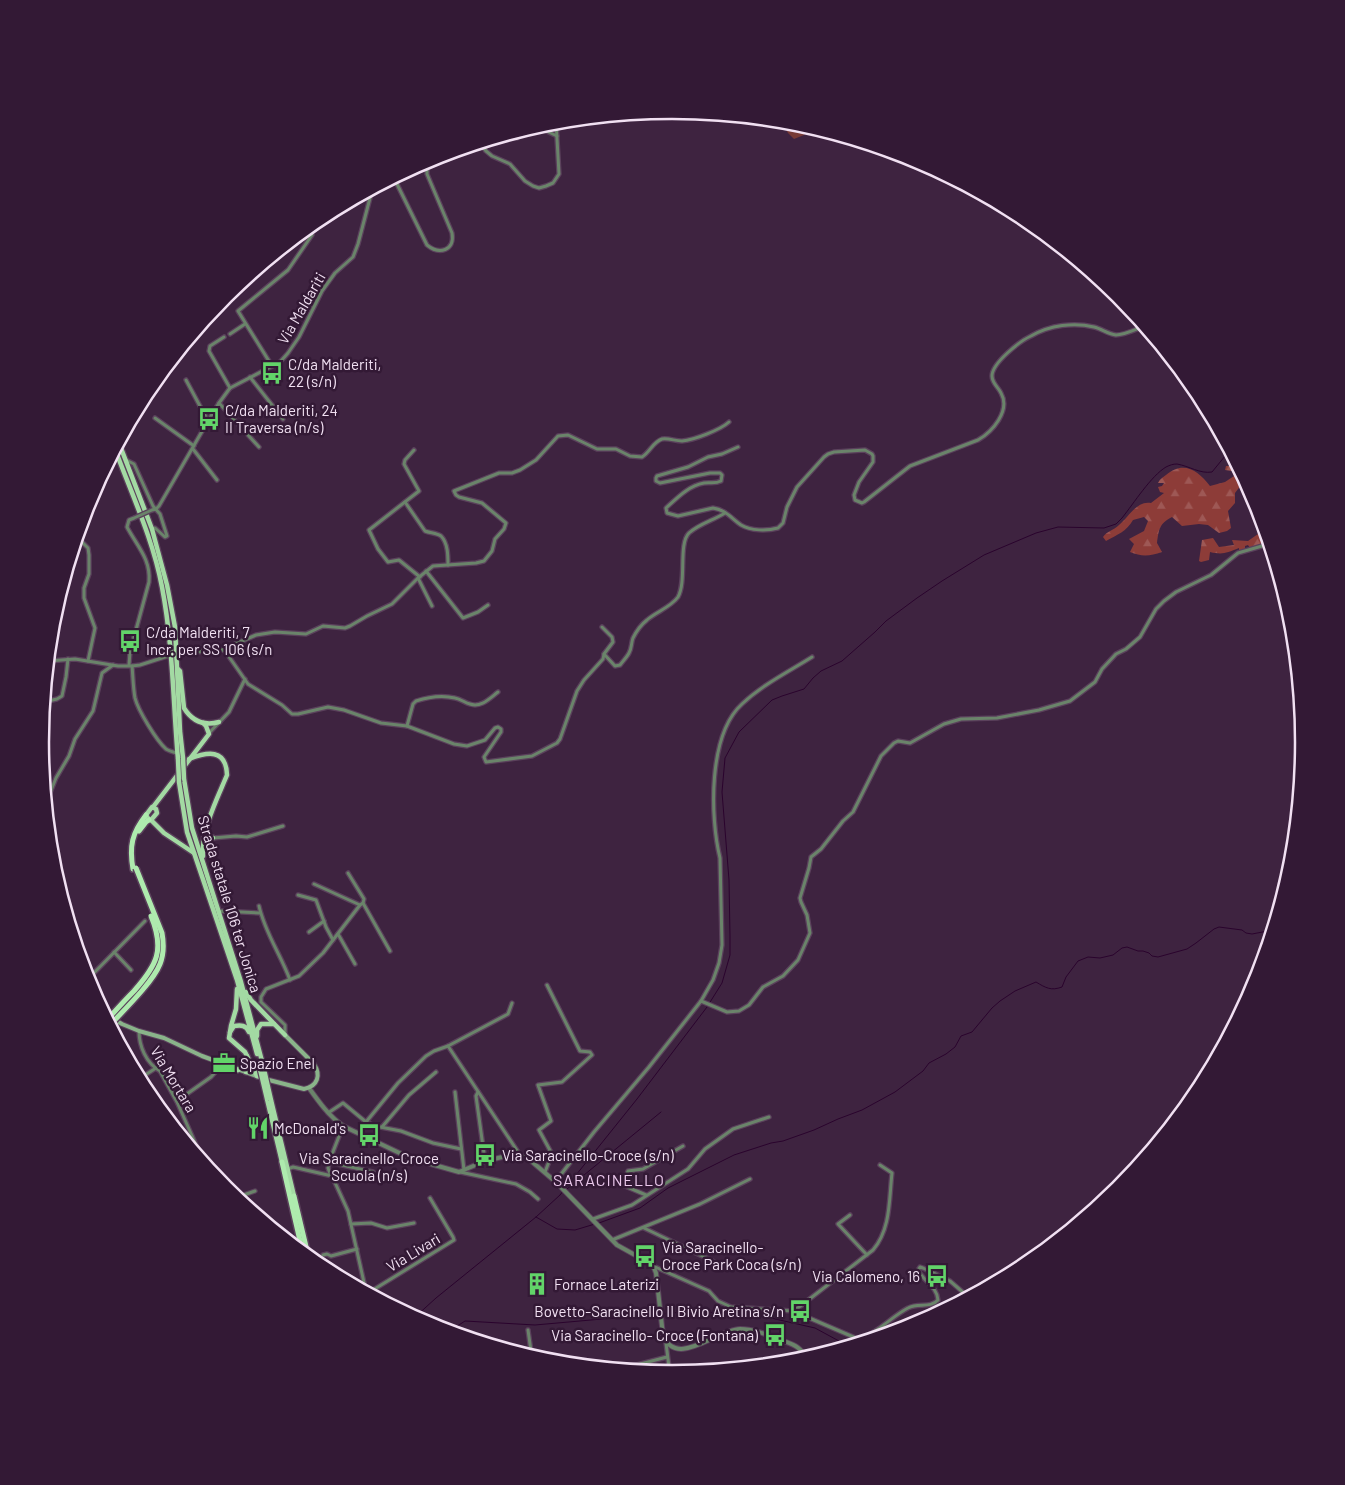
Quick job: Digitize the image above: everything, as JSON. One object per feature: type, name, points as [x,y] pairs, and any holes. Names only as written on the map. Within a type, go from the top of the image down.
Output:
[{"type":"highway","points":[[112,1015],[151,971],[157,954],[157,933],[134,868],[131,847],[133,837],[146,814]]},
{"type":"highway","points":[[114,1020],[154,976],[163,954],[164,943],[162,933],[134,868],[133,853],[136,836],[141,827],[150,820]]},
{"type":"highway","name":"Strada statale 106 ter Jonica","points":[[282,1162],[292,1197]]},
{"type":"highway","points":[[292,1197],[301,1243]]},
{"type":"highway","points":[[292,1197],[305,1246]]},
{"type":"main road","name":"Strada statale 106 ter Jonica","points":[[122,450],[152,530],[167,585],[175,626],[184,779],[192,828],[239,981],[261,1065],[282,1162]]},
{"type":"main road","name":"Strada statale 106 ter Jonica","points":[[119,456],[146,529],[162,586],[168,628],[177,753],[183,759]]},
{"type":"main road","points":[[176,668],[180,671],[184,708],[187,713],[194,720],[203,723],[219,722]]},
{"type":"main road","points":[[194,852],[164,833],[146,814],[150,809],[155,808],[183,759],[209,734],[203,723]]},
{"type":"main road","points":[[183,759],[205,753],[215,754],[225,764],[227,775],[212,813],[202,848],[203,864]]},
{"type":"main road","name":"Strada statale 106 ter Jonica","points":[[183,759],[179,782],[187,832],[239,981]]},
{"type":"main road","points":[[150,820],[157,813],[155,808]]},
{"type":"main road","points":[[204,842],[213,838]]},
{"type":"main road","points":[[114,1019],[139,1031],[164,1038],[238,1070],[289,1086],[309,1088],[317,1080],[318,1076],[314,1064],[251,1000],[239,981]]},
{"type":"main road","points":[[239,981],[237,1004],[229,1035],[231,1041],[242,1049],[257,1076]]},
{"type":"main road","points":[[256,1045],[257,1030],[261,1024],[274,1024]]},
{"type":"main road","points":[[229,1035],[234,1026],[244,1025],[248,1029],[253,1045],[256,1045]]},
{"type":"main road","points":[[238,1070],[248,1059]]},
{"type":"main road","points":[[246,1072],[248,1059]]},
{"type":"main road","name":"Strada statale 106 ter Jonica","points":[[269,1100],[288,1169],[292,1197]]},
{"type":"street","points":[[484,148],[492,156],[510,164],[524,181],[539,188],[553,183],[559,174],[556,130]]},
{"type":"street","points":[[548,132],[556,136]]},
{"type":"street","points":[[397,183],[427,245],[437,251],[447,248],[451,244],[452,233],[428,169]]},
{"type":"street","name":"Via Maldariti","points":[[154,510],[230,388],[280,362],[288,353],[299,337],[322,291],[334,273],[353,257],[370,197]]},
{"type":"street","points":[[272,366],[238,311],[288,270],[312,235]]},
{"type":"street","points":[[230,334],[245,324]]},
{"type":"street","points":[[738,447],[722,454],[708,457],[688,467],[657,476],[658,482],[660,482],[710,473],[720,473],[722,476],[721,481],[717,483],[702,484],[680,495],[666,508],[669,514],[678,516],[713,508],[726,512],[747,528],[768,530],[778,528],[783,523],[787,507],[797,487],[824,457],[834,452],[865,450],[874,456],[873,462],[859,482],[854,495],[855,500],[862,503],[910,466],[986,436],[995,425],[1004,408],[1001,392],[994,384],[992,378],[993,371],[1002,359],[1030,336],[1067,324],[1092,326],[1114,335],[1122,335],[1139,328]]},
{"type":"street","points":[[224,337],[210,346],[209,351],[230,388]]},
{"type":"street","points":[[250,377],[283,419]]},
{"type":"street","points":[[186,380],[208,421]]},
{"type":"street","points":[[219,403],[258,447]]},
{"type":"street","points":[[155,418],[193,447],[217,480]]},
{"type":"street","points":[[225,651],[228,647],[256,635],[275,632],[306,634],[323,626],[345,628],[392,604],[419,577],[435,565],[476,564],[484,561],[492,551],[495,539],[504,530],[506,523],[482,503],[459,497],[454,492],[499,473],[512,473],[520,470],[536,460],[558,436],[568,435],[597,449],[616,450],[630,456],[642,457],[658,441],[664,439],[681,441],[690,439],[718,429],[729,422]]},
{"type":"street","points":[[414,450],[405,460],[404,464],[419,491],[370,528],[370,532],[378,549],[388,562],[399,560],[419,577],[432,606]]},
{"type":"street","points":[[126,460],[134,464],[154,510],[160,514],[167,536],[165,537],[155,528],[152,530]]},
{"type":"street","points":[[405,502],[425,531],[442,538],[446,548],[448,565]]},
{"type":"street","points":[[154,510],[129,520],[127,527],[150,568],[149,582],[130,652],[130,665],[138,707],[166,748],[177,753]]},
{"type":"street","points":[[604,654],[616,666],[625,660],[632,647],[633,638],[642,625],[678,597],[683,575],[685,541],[688,534],[726,512]]},
{"type":"street","points":[[82,542],[88,548],[89,555],[89,568],[84,593],[95,628],[88,660]]},
{"type":"street","points":[[701,1000],[727,1012],[739,1011],[749,1005],[763,987],[783,976],[798,960],[810,933],[800,898],[811,857],[821,849],[843,821],[853,812],[881,756],[889,747],[898,741],[910,743],[916,741],[944,724],[961,719],[997,718],[1039,710],[1070,701],[1095,682],[1102,669],[1116,654],[1126,649],[1140,637],[1156,609],[1164,601],[1176,592],[1211,575],[1238,553],[1264,545]]},
{"type":"street","points":[[426,571],[463,618],[478,612],[488,605]]},
{"type":"street","points":[[182,654],[220,649],[225,651],[248,684],[282,705],[292,714],[328,707],[350,712],[381,723],[407,726],[454,744],[467,746],[484,740],[498,727],[501,729],[501,732],[484,757],[486,762],[532,756],[560,740],[577,691],[584,680],[603,659],[604,654],[614,640],[602,627]]},
{"type":"street","points":[[176,650],[208,648],[211,650]]},
{"type":"street","points":[[54,661],[75,659],[113,665],[140,665],[168,656]]},
{"type":"street","points":[[556,1182],[594,1132],[649,1067],[701,1000],[713,980],[719,963],[722,945],[720,858],[717,846],[714,784],[724,735],[730,719],[740,705],[787,671],[812,657]]},
{"type":"street","points":[[50,701],[62,696],[68,660]]},
{"type":"street","points":[[51,791],[69,756],[75,739],[93,711],[102,673],[113,665]]},
{"type":"street","points":[[209,734],[230,712],[245,679]]},
{"type":"street","points":[[407,726],[416,701],[450,697],[476,705],[485,702],[498,692]]},
{"type":"street","points":[[206,832],[213,838],[247,837],[283,826]]},
{"type":"street","points":[[285,1035],[285,1026],[261,1002],[261,997],[266,989],[299,976],[306,970],[323,953],[362,904],[364,900],[348,873]]},
{"type":"street","points":[[314,884],[362,904],[390,951]]},
{"type":"street","points":[[298,895],[316,900],[333,940]]},
{"type":"street","points":[[259,906],[269,936],[290,980]]},
{"type":"street","points":[[219,912],[260,913]]},
{"type":"street","points":[[93,974],[145,921]]},
{"type":"street","points":[[309,932],[324,921]]},
{"type":"street","points":[[338,934],[355,964]]},
{"type":"street","points":[[114,952],[131,970]]},
{"type":"street","points":[[545,1172],[552,1154],[539,1130],[551,1120],[538,1085],[562,1082],[592,1055],[590,1052],[580,1051],[547,985]]},
{"type":"street","points":[[366,1122],[398,1082],[426,1056],[508,1014],[512,1003]]},
{"type":"street","name":"Via Mortara","points":[[139,1031],[140,1043],[144,1053],[160,1071],[177,1102],[195,1143]]},
{"type":"street","points":[[448,1046],[520,1155]]},
{"type":"street","points":[[177,1102],[211,1077],[223,1064]]},
{"type":"street","points":[[145,1075],[156,1068]]},
{"type":"street","points":[[381,1127],[409,1095],[436,1072]]},
{"type":"street","points":[[309,1088],[334,1120],[343,1126],[410,1158],[516,1184],[538,1199]]},
{"type":"street","points":[[455,1092],[462,1171]]},
{"type":"street","points":[[478,1092],[476,1096],[485,1162]]},
{"type":"street","points":[[328,1113],[343,1103],[366,1122],[378,1128],[401,1131],[433,1144],[460,1149]]},
{"type":"street","points":[[594,1220],[632,1205],[688,1170],[705,1149],[733,1129],[769,1117]]},
{"type":"street","points":[[343,1126],[329,1162],[374,1172]]},
{"type":"street","points":[[646,1195],[625,1186],[624,1182],[628,1171],[643,1169],[682,1146]]},
{"type":"street","points":[[462,1171],[485,1162],[511,1155],[520,1155],[530,1160],[556,1182],[617,1245],[653,1265],[709,1291],[718,1301],[731,1307],[793,1311],[857,1338]]},
{"type":"street","name":"Via Livari","points":[[329,1162],[328,1168],[348,1211],[365,1285]]},
{"type":"street","points":[[793,1311],[867,1255],[882,1238],[889,1204],[892,1172],[880,1165]]},
{"type":"street","points":[[288,1169],[293,1167],[332,1176]]},
{"type":"street","points":[[612,1240],[700,1204],[750,1179]]},
{"type":"street","points":[[243,1195],[255,1191]]},
{"type":"street","name":"Via Livari","points":[[374,1290],[454,1240],[430,1198]]},
{"type":"street","points":[[850,1215],[838,1224],[867,1255]]},
{"type":"street","points":[[351,1224],[371,1223],[388,1228],[414,1223]]},
{"type":"street","points":[[643,1228],[725,1267]]},
{"type":"street","points":[[323,1255],[331,1256],[357,1249]]},
{"type":"street","points":[[653,1265],[656,1273],[662,1335],[666,1343],[668,1366]]},
{"type":"street","points":[[873,1333],[910,1306],[930,1305],[937,1302],[937,1294],[932,1285],[919,1273],[918,1270],[920,1268],[950,1281],[964,1293]]},
{"type":"street","points":[[666,1343],[673,1349],[683,1350],[738,1329],[766,1334],[795,1345],[803,1352]]},
{"type":"street","points":[[528,1330],[531,1349]]},
{"type":"street","points":[[636,1365],[667,1357]]},
{"type":"green space","points":[[1226,466],[1231,466],[1241,486],[1235,493],[1235,503],[1228,511],[1231,528],[1227,531],[1219,533],[1208,525],[1199,524],[1182,526],[1172,517],[1164,522],[1159,530],[1157,543],[1162,552],[1146,555],[1130,552],[1134,544],[1129,539],[1144,531],[1148,521],[1144,517],[1133,520],[1125,530],[1106,541],[1103,537],[1141,504],[1151,503],[1164,493],[1160,492],[1158,487],[1164,483],[1158,483],[1173,471],[1179,468],[1190,469],[1201,476],[1210,486],[1225,482],[1234,476],[1232,471],[1225,470]]},
{"type":"green space","points":[[1260,534],[1263,543],[1250,548],[1248,545],[1245,546],[1245,549],[1239,551],[1239,548],[1224,553],[1210,552],[1209,560],[1199,561],[1202,540],[1213,538],[1219,547],[1234,545],[1232,540],[1248,541]]},
{"type":"shaded area","points":[[786,130],[805,134],[794,139]]},
{"type":"waterway","points":[[560,1195],[637,1099],[707,1007],[722,983],[730,955],[729,880],[722,792],[725,758],[739,732],[772,700],[804,689],[821,671],[842,661],[886,621],[942,581],[984,555],[1036,533],[1058,527],[1104,528],[1116,524],[1149,483],[1166,467],[1177,464],[1203,472],[1212,472],[1226,455]]},
{"type":"waterway","points":[[599,1223],[640,1208],[668,1188],[734,1155],[814,1130],[862,1110],[895,1092],[923,1071],[929,1063],[955,1047],[961,1036],[972,1032],[1000,1001],[1015,991],[1036,982],[1049,988],[1062,987],[1066,977],[1078,961],[1088,957],[1100,958],[1113,955],[1122,948],[1127,947],[1158,957],[1187,949],[1219,927],[1242,930],[1252,934],[1267,931]]},
{"type":"waterway","points":[[567,1189],[661,1112]]},
{"type":"waterway","points":[[420,1313],[560,1195]]},
{"type":"waterway","points":[[536,1217],[557,1229],[575,1230],[595,1224]]},
{"type":"waterway","points":[[662,1314],[693,1311],[762,1316],[815,1328],[842,1343]]},
{"type":"waterway","points":[[456,1327],[465,1321],[535,1325],[658,1314]]},
{"type":"place","name":"C/da Malderiti, 22 (s/n)","points":[[272,373]]},
{"type":"place","name":"C/da Malderiti, 24 II Traversa (n/s)","points":[[209,419]]},
{"type":"place","name":"C/da Malderiti, 7 Incr. per SS 106 (s/n","points":[[130,641]]},
{"type":"place","name":"Spazio Enel","points":[[224,1063]]},
{"type":"place","name":"McDonald's","points":[[258,1128]]},
{"type":"place","name":"Via Saracinello-Croce Scuola (n/s)","points":[[369,1135]]},
{"type":"place","name":"Via Saracinello-Croce (s/n)","points":[[485,1155]]},
{"type":"place","name":"Via Saracinello- Croce Park Coca (s/n)","points":[[645,1256]]},
{"type":"place","name":"Via Calomeno, 16","points":[[937,1276]]},
{"type":"place","name":"Fornace Laterizi","points":[[537,1284]]},
{"type":"place","name":"Bovetto-Saracinello II Bivio Aretina s/n","points":[[800,1311]]},
{"type":"place","name":"Via Saracinello- Croce (Fontana)","points":[[775,1335]]},
{"type":"district","name":"SARACINELLO","points":[[609,1179]]}]
